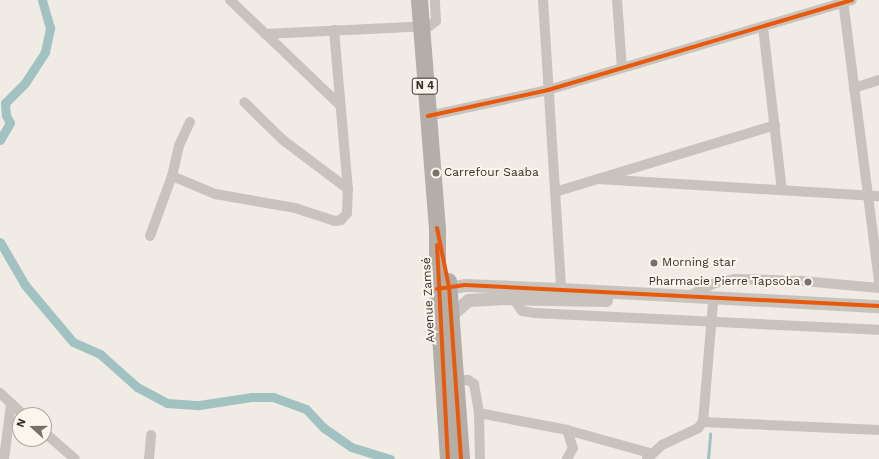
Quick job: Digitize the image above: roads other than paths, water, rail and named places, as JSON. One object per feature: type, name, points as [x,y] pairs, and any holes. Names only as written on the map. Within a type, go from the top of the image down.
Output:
[{"type":"highway","name":"N 4","points":[[419,0],[428,116]]},
{"type":"highway","name":"Avenue Zamsé","points":[[428,116],[443,288],[448,459]]},
{"type":"highway","name":"Avenue Zamsé","points":[[443,288],[451,315],[461,459]]},
{"type":"street","points":[[230,0],[339,104]]},
{"type":"street","points":[[266,34],[421,26],[435,23],[435,0]]},
{"type":"street","points":[[543,0],[561,289]]},
{"type":"street","points":[[617,0],[622,68]]},
{"type":"street","points":[[428,116],[548,90],[846,1],[854,88],[879,282]]},
{"type":"street","points":[[763,27],[782,190]]},
{"type":"street","points":[[172,176],[215,194],[295,208],[335,221],[347,213],[348,189],[339,104],[334,30]]},
{"type":"street","points":[[854,88],[879,80]]},
{"type":"street","points":[[244,102],[283,140],[348,189]]},
{"type":"street","points":[[150,236],[172,176],[179,146],[190,122]]},
{"type":"street","points":[[555,192],[775,125]]},
{"type":"street","points":[[598,179],[879,196]]},
{"type":"street","points":[[691,295],[716,283],[735,279],[804,281],[879,288]]},
{"type":"street","points":[[443,288],[561,289],[879,306]]},
{"type":"street","points":[[451,315],[468,300],[513,298],[713,302],[879,312]]},
{"type":"street","points":[[513,298],[522,311],[534,313],[712,323],[879,330]]},
{"type":"street","points":[[479,413],[567,430],[649,456],[680,434],[698,428],[703,422],[713,302]]},
{"type":"street","points":[[456,380],[468,380],[474,384],[479,413],[480,459]]},
{"type":"street","points":[[0,393],[15,407]]},
{"type":"street","points":[[4,459],[12,404]]},
{"type":"street","points":[[703,422],[879,430]]},
{"type":"street","points":[[567,430],[573,448],[567,459]]},
{"type":"street","points":[[149,459],[151,435]]},
{"type":"street","points":[[52,439],[74,459]]},
{"type":"waterway","points":[[0,140],[10,123],[6,115],[5,103],[25,83],[45,52],[50,28],[42,0]]},
{"type":"waterway","points":[[0,242],[25,285],[73,342],[100,354],[137,387],[167,403],[199,405],[252,397],[273,397],[306,409],[324,428],[351,447],[390,459]]},
{"type":"waterway","points":[[708,459],[710,434]]},
{"type":"place","name":"Carrefour Saaba","points":[[436,173]]},
{"type":"place","name":"Morning star","points":[[654,263]]},
{"type":"place","name":"Pharmacie Pierre Tapsoba","points":[[808,282]]}]
